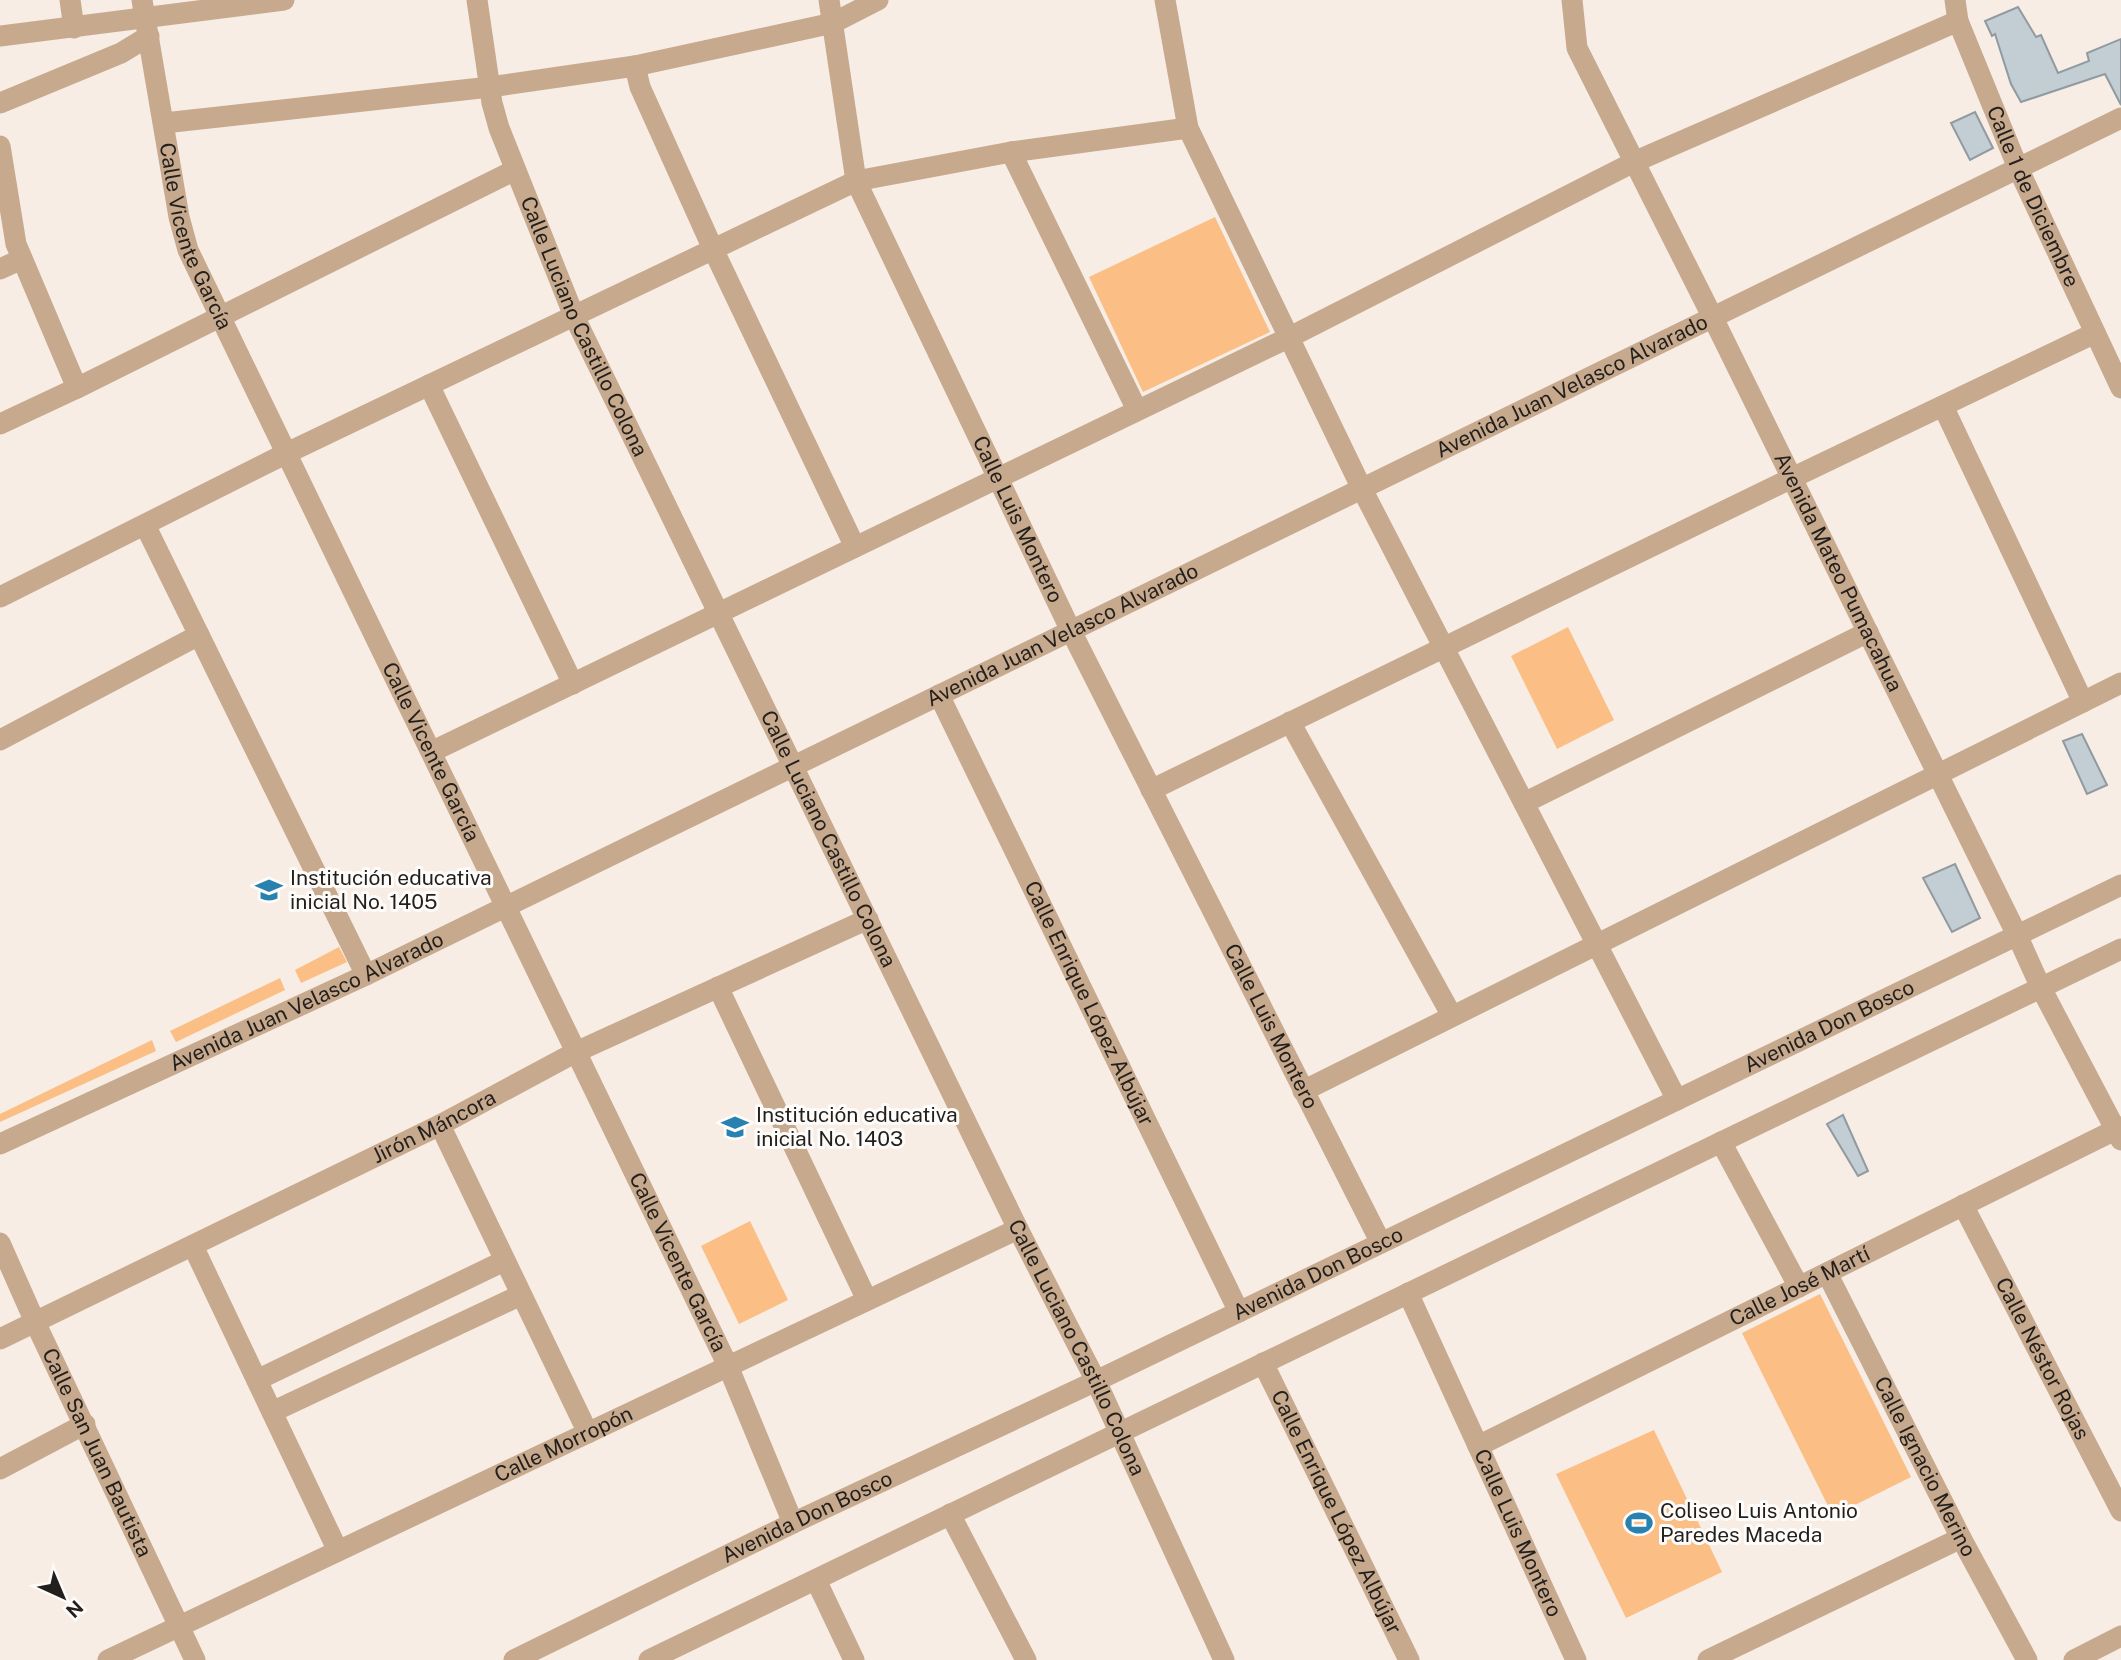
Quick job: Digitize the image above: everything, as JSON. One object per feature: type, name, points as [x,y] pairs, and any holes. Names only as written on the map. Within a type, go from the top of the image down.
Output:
[{"type":"street","points":[[70,0],[74,28]]},
{"type":"street","points":[[0,36],[284,0]]},
{"type":"street","name":"Calle Luciano Castillo Colona","points":[[477,0],[499,128],[574,316],[1018,1229],[1096,1381],[1224,1660]]},
{"type":"street","name":"Calle Luis Montero","points":[[829,0],[856,181],[1071,631],[1381,1243]]},
{"type":"street","points":[[164,123],[490,87],[635,66],[832,23],[878,0]]},
{"type":"street","points":[[1166,0],[1188,128],[1362,489],[1677,1100]]},
{"type":"street","name":"Avenida Mateo Pumacahua","points":[[1572,0],[1577,48],[1792,478],[2041,988],[2119,1132]]},
{"type":"street","points":[[431,752],[1290,337],[1634,162],[1957,10]]},
{"type":"street","name":"Calle 1 de Diciembre","points":[[1957,10],[2018,168],[2121,388]]},
{"type":"street","points":[[0,103],[121,53],[146,18]]},
{"type":"street","name":"Calle Vicente García","points":[[146,18],[179,217],[188,250],[728,1366],[793,1523]]},
{"type":"street","points":[[635,66],[640,87],[713,249],[855,547]]},
{"type":"street","name":"Avenida Juan Velasco Alvarado","points":[[0,1144],[366,975],[2121,118]]},
{"type":"street","points":[[0,597],[287,453],[856,181],[1011,152],[1188,128]]},
{"type":"street","points":[[0,146],[16,244],[77,388]]},
{"type":"street","points":[[1011,152],[1137,410]]},
{"type":"street","points":[[0,424],[515,170]]},
{"type":"street","points":[[0,269],[22,259]]},
{"type":"street","points":[[1151,790],[2095,333]]},
{"type":"street","points":[[429,385],[573,684]]},
{"type":"street","points":[[1943,406],[2083,702]]},
{"type":"street","points":[[145,525],[366,975]]},
{"type":"street","points":[[1524,803],[1868,632]]},
{"type":"street","points":[[0,740],[199,635]]},
{"type":"street","points":[[1303,1091],[2121,683]]},
{"type":"street","name":"Calle Enrique López Albújar","points":[[939,695],[1239,1312]]},
{"type":"street","points":[[1290,722],[1452,1016]]},
{"type":"street","name":"Avenida Don Bosco","points":[[514,1660],[793,1523],[1096,1381],[2121,885]]},
{"type":"street","name":"Jirón Máncora","points":[[0,1339],[440,1125],[576,1052],[868,919]]},
{"type":"street","points":[[649,1660],[2121,949]]},
{"type":"street","points":[[718,987],[867,1300]]},
{"type":"street","points":[[440,1125],[588,1433]]},
{"type":"street","name":"Calle José Martí","points":[[1478,1446],[1963,1205],[2119,1132]]},
{"type":"street","points":[[1721,1142],[1799,1287]]},
{"type":"street","name":"Calle Néstor Rojas","points":[[1963,1205],[2121,1511]]},
{"type":"street","name":"Calle Morropón","points":[[108,1660],[1018,1229]]},
{"type":"street","name":"Calle San Juan Bautista","points":[[0,1243],[195,1660]]},
{"type":"street","points":[[193,1246],[338,1551]]},
{"type":"street","points":[[257,1380],[504,1261]]},
{"type":"street","name":"Calle Ignacio Merino","points":[[1826,1273],[1961,1538],[2028,1660]]},
{"type":"street","name":"Calle Luis Montero","points":[[1408,1293],[1576,1660]]},
{"type":"street","points":[[272,1412],[521,1295]]},
{"type":"street","name":"Calle Enrique López Albújar","points":[[1263,1363],[1409,1660]]},
{"type":"street","points":[[0,1469],[85,1424]]},
{"type":"street","points":[[950,1514],[1027,1660]]},
{"type":"street","points":[[1708,1660],[1961,1538]]},
{"type":"street","points":[[816,1580],[854,1660]]},
{"type":"street","points":[[2074,1660],[2121,1636]]},
{"type":"shaded area","points":[[1215,217],[1270,332],[1143,392],[1089,277]]},
{"type":"shaded area","points":[[1568,627],[1614,720],[1557,749],[1511,656]]},
{"type":"shaded area","points":[[339,947],[347,962],[301,983],[295,970]]},
{"type":"shaded area","points":[[280,978],[285,990],[176,1042],[170,1031]]},
{"type":"shaded area","points":[[152,1040],[156,1051],[0,1122],[0,1114]]},
{"type":"shaded area","points":[[750,1221],[788,1300],[739,1324],[701,1246]]},
{"type":"shaded area","points":[[1820,1294],[1911,1477],[1833,1516],[1742,1333]]},
{"type":"shaded area","name":"Coliseo Luis Antonio Paredes Maceda","points":[[1654,1430],[1722,1572],[1626,1618],[1556,1474]]},
{"type":"building","points":[[2018,7],[2036,37],[2041,35],[2058,73],[2089,61],[2087,53],[2121,39],[2121,105],[2105,74],[2021,102],[2011,84],[1995,34],[1992,36],[1985,21]]},
{"type":"building","points":[[1975,112],[1993,148],[1970,160],[1951,123]]},
{"type":"building","points":[[2082,734],[2107,785],[2087,794],[2063,741]]},
{"type":"building","points":[[1955,864],[1980,918],[1952,932],[1923,878]]},
{"type":"building","points":[[1843,1115],[1868,1171],[1858,1176],[1827,1124]]},
{"type":"place","name":"Institución educativa inicial No. 1405","points":[[269,890]]},
{"type":"place","name":"Institución educativa inicial No. 1403","points":[[735,1127]]},
{"type":"place","name":"Coliseo Luis Antonio Paredes Maceda","points":[[1639,1523]]}]
